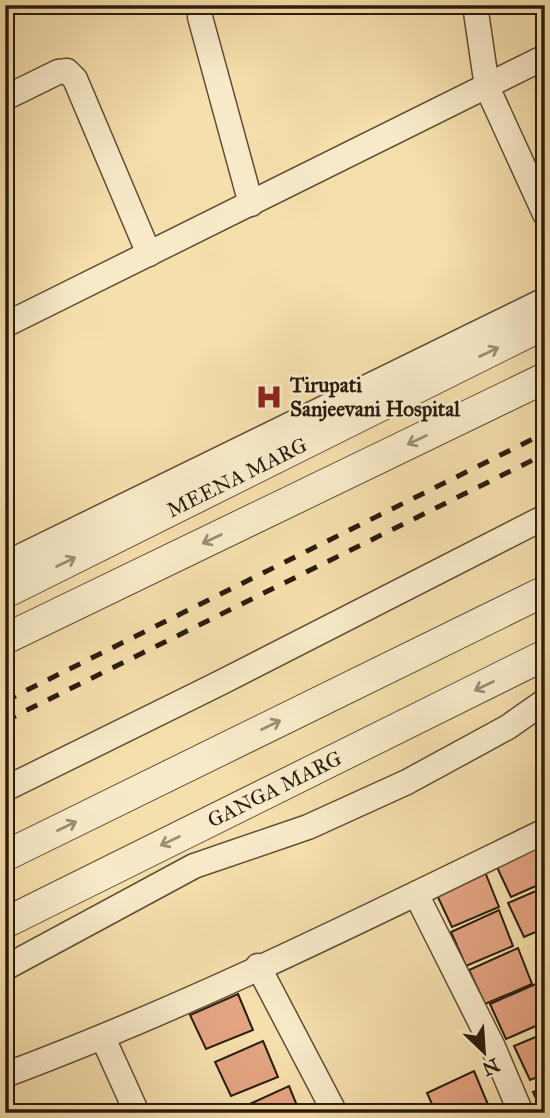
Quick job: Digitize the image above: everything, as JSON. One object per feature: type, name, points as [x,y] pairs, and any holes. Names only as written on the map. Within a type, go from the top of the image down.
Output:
[{"type":"street","points":[[475,5],[487,87],[545,214]]},
{"type":"street","points":[[200,17],[251,204]]},
{"type":"street","points":[[5,325],[545,57]]},
{"type":"street","points":[[5,97],[58,72],[67,71],[75,79],[149,254]]},
{"type":"street","points":[[44,620],[11,569],[545,300]]},
{"type":"street","name":"MEENA MARG","points":[[11,569],[545,324]]},
{"type":"street","points":[[5,639],[545,378]]},
{"type":"street","points":[[5,789],[545,517]]},
{"type":"street","points":[[5,856],[545,591]]},
{"type":"street","name":"GANGA MARG","points":[[5,923],[545,655]]},
{"type":"street","points":[[5,968],[194,866],[308,827],[407,782],[508,727],[545,701]]},
{"type":"street","points":[[5,1075],[103,1038],[416,894],[545,831]]},
{"type":"street","points":[[416,894],[493,1046],[521,1113]]},
{"type":"street","points":[[258,966],[335,1113]]},
{"type":"street","points":[[103,1038],[137,1113]]},
{"type":"building","points":[[543,841],[545,882],[511,897],[495,863]]},
{"type":"building","points":[[485,872],[499,907],[452,927],[436,893]]},
{"type":"building","points":[[545,887],[545,928],[524,937],[508,903]]},
{"type":"building","points":[[499,910],[513,946],[466,966],[451,932]]},
{"type":"building","points":[[545,947],[545,970],[536,951]]},
{"type":"building","points":[[518,948],[532,984],[485,1004],[469,970]]},
{"type":"building","points":[[538,983],[545,999],[545,1022],[506,1039],[490,1004]]},
{"type":"building","points":[[238,994],[253,1030],[206,1049],[190,1015]]},
{"type":"building","points":[[545,1033],[545,1074],[530,1080],[514,1046]]},
{"type":"building","points":[[263,1041],[278,1077],[231,1096],[215,1062]]},
{"type":"building","points":[[474,1071],[489,1107],[475,1113],[436,1113],[427,1093]]},
{"type":"building","points":[[289,1086],[300,1113],[243,1113],[241,1108]]},
{"type":"building","points":[[545,1087],[545,1113],[543,1113],[533,1092]]},
{"type":"railway","points":[[5,701],[545,433]]},
{"type":"railway","points":[[5,721],[545,454]]},
{"type":"place","name":"Tirupati Sanjeevani Hospital","points":[[269,397]]}]
